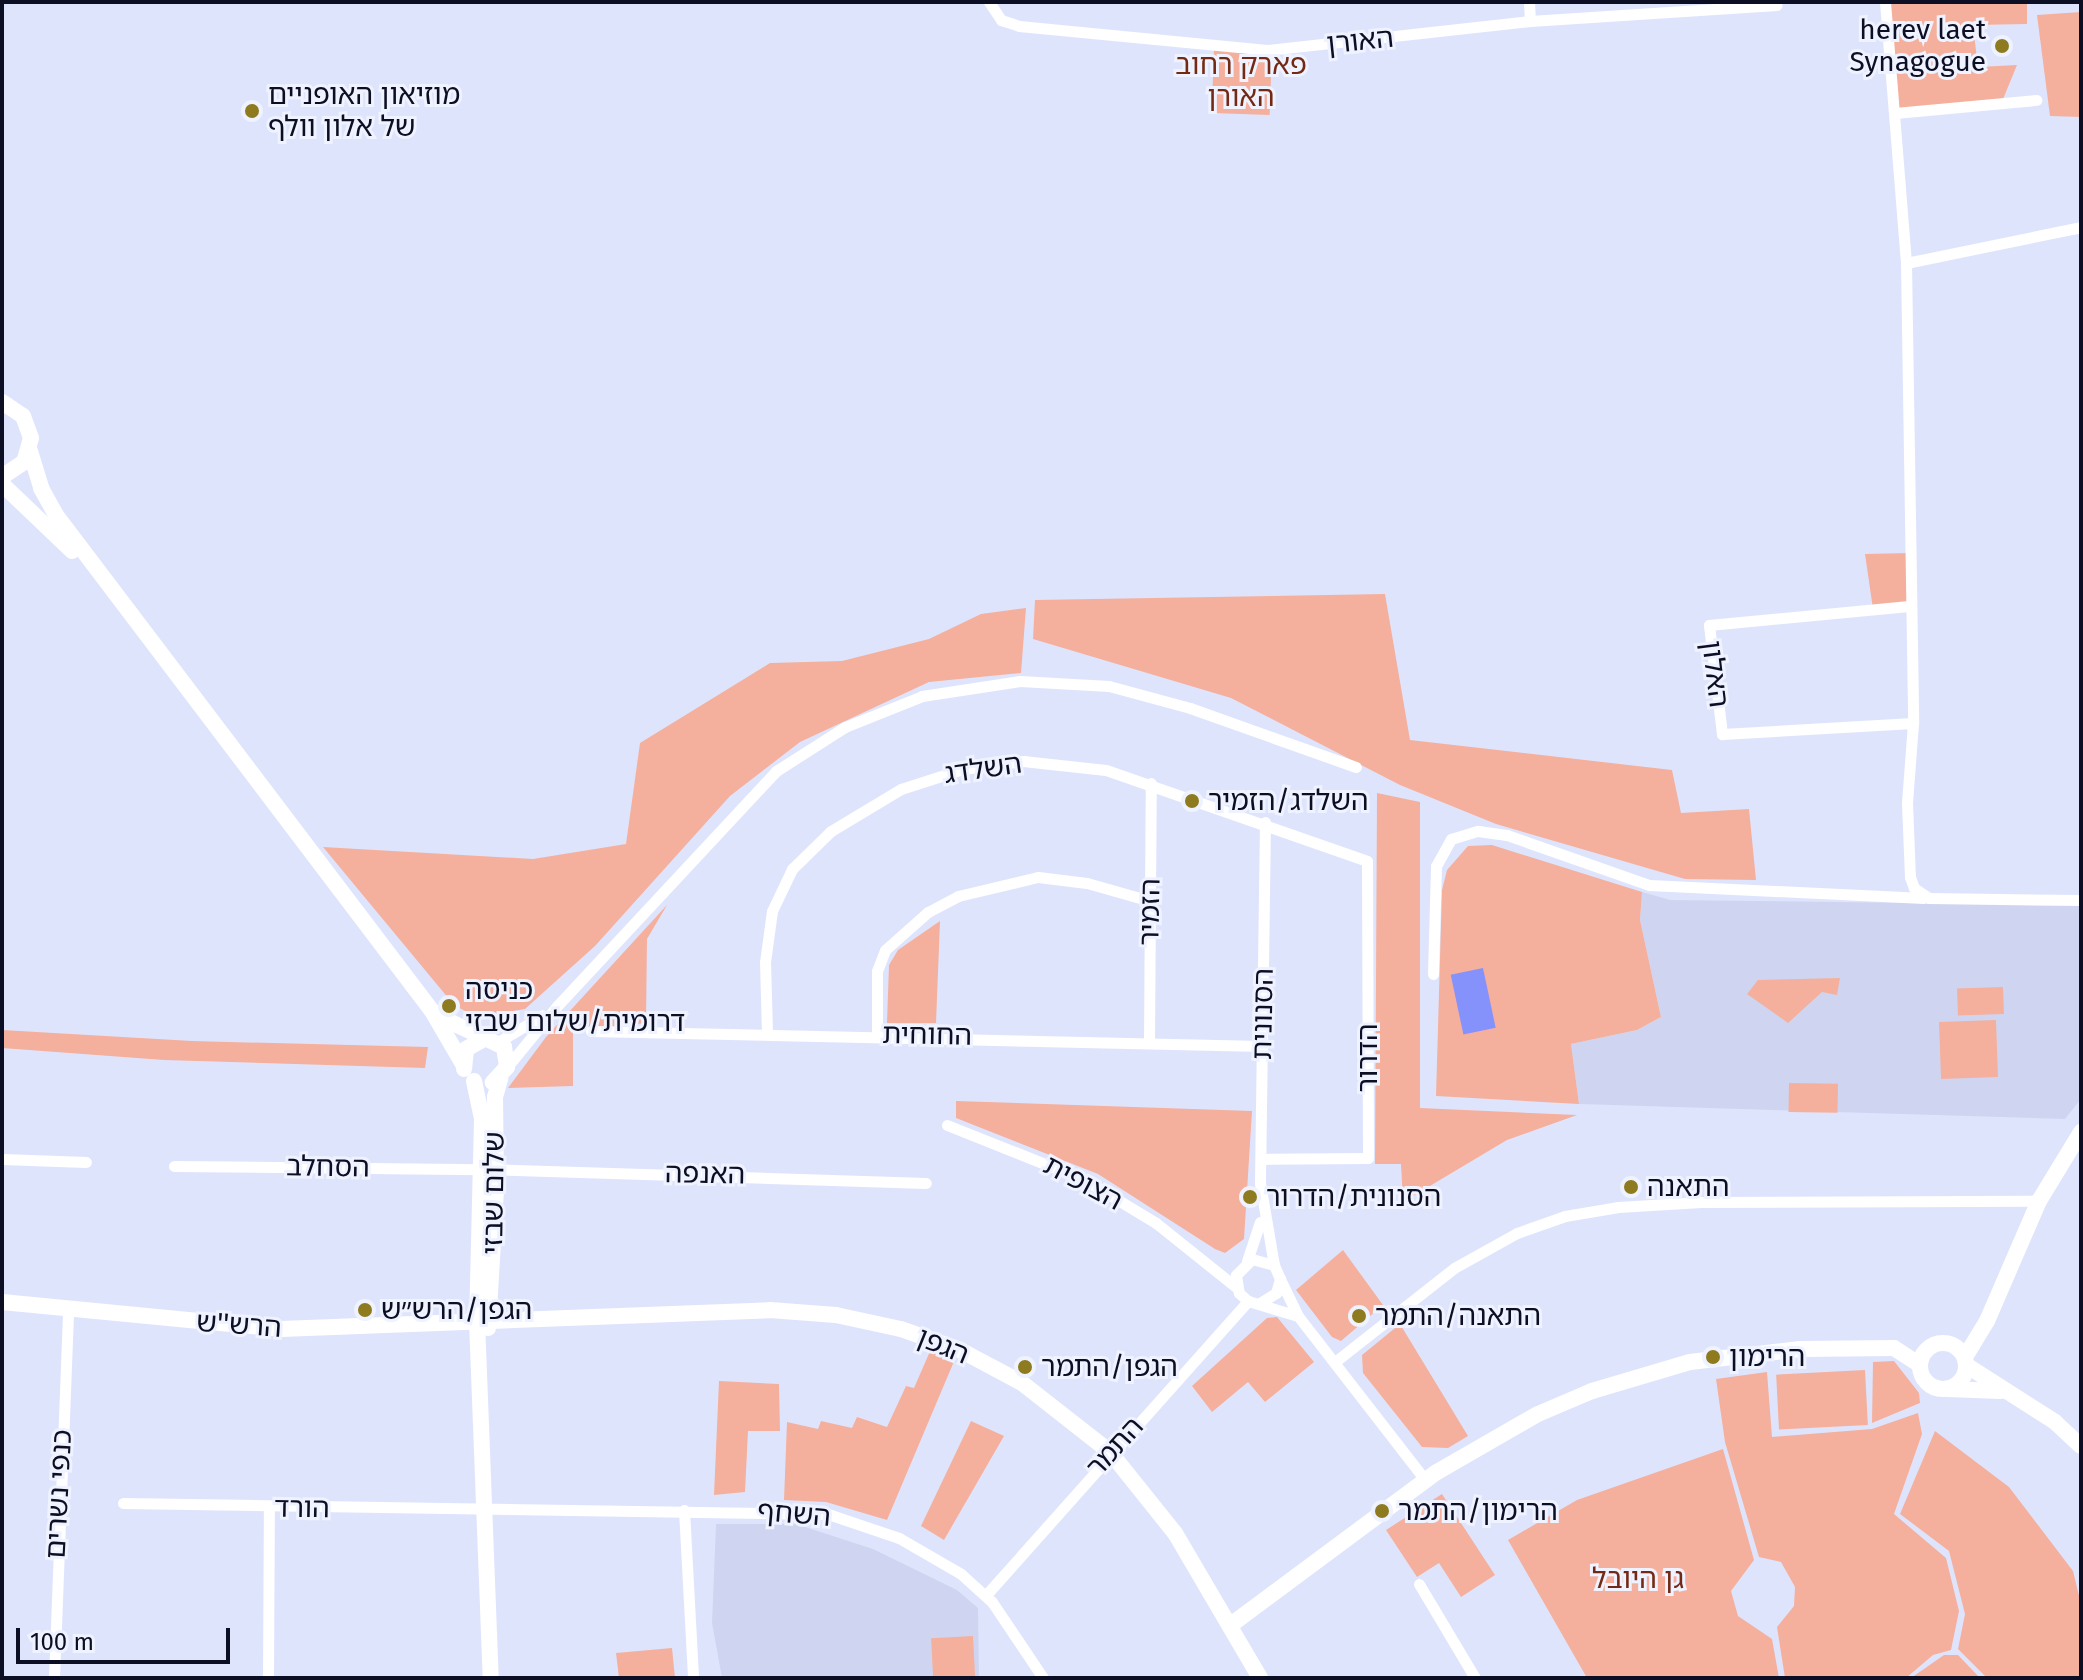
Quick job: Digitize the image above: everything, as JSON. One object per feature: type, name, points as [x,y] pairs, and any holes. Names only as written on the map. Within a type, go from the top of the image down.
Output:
[{"type":"street","name":"האורן","points":[[989,2],[1001,20],[1019,26],[1267,50],[1530,21],[1776,5]]},
{"type":"street","points":[[1529,2],[1530,21]]},
{"type":"street","points":[[1885,2],[1906,263],[1913,723],[1907,803],[1909,864],[1914,888],[1929,898]]},
{"type":"street","points":[[1895,113],[2036,100]]},
{"type":"street","points":[[1906,263],[2081,227]]},
{"type":"street","points":[[2,402],[14,407],[29,426],[30,451],[47,500],[105,583],[432,1011],[474,1081],[487,1084],[504,1073],[557,1006],[776,771],[845,727],[922,696],[1020,681],[1109,686],[1190,708],[1356,767]]},
{"type":"street","points":[[2,477],[15,471],[30,451]]},
{"type":"street","points":[[2,484],[105,583]]},
{"type":"street","name":"האלון","points":[[1909,606],[1709,625],[1722,734],[1913,723]]},
{"type":"street","name":"השלדג","points":[[767,1033],[766,937],[779,890],[808,850],[843,822],[931,777],[994,763],[1083,765],[1151,783],[1359,855]]},
{"type":"street","name":"הזמיר","points":[[1149,1041],[1151,783]]},
{"type":"street","name":"הסנונית","points":[[1244,1264],[1260,1232],[1262,1205],[1265,822]]},
{"type":"street","points":[[1433,974],[1436,866],[1451,839],[1478,831],[1507,835],[1649,885],[1929,898],[2081,900]]},
{"type":"street","name":"הדרור","points":[[1261,1159],[1368,1158],[1369,868],[1359,855]]},
{"type":"street","points":[[877,1034],[877,971],[885,950],[928,912],[958,896],[1038,877],[1087,883],[1150,901]]},
{"type":"street","points":[[464,1066],[466,1049],[491,1041],[557,1006]]},
{"type":"street","points":[[432,1011],[451,1026],[491,1041],[507,1053],[504,1073]]},
{"type":"street","name":"החוחית","points":[[591,1031],[877,1034],[1262,1046]]},
{"type":"street","name":"שלום שבזי","points":[[491,1678],[481,1510],[479,1405],[495,1097],[504,1073]]},
{"type":"street","name":"שלום שבזי","points":[[474,1081],[481,1105],[490,1169]]},
{"type":"street","name":"הצופית","points":[[947,1125],[1085,1180],[1208,1261],[1236,1287]]},
{"type":"street","points":[[1943,1389],[1958,1384],[2039,1201],[2081,1132]]},
{"type":"street","points":[[2,1159],[86,1162]]},
{"type":"street","name":"הסחלב","points":[[174,1166],[490,1169]]},
{"type":"street","name":"האנפה","points":[[490,1169],[926,1183]]},
{"type":"street","points":[[1336,1361],[1454,1268],[1517,1233],[1565,1216],[1656,1204],[2039,1201]]},
{"type":"street","name":"הסנונית","points":[[1262,1205],[1274,1265]]},
{"type":"street","points":[[1298,1316],[1254,1302],[1236,1287],[1244,1264],[1260,1259],[1274,1265],[1298,1316],[1336,1361],[1426,1481]]},
{"type":"street","name":"הצופית","points":[[1208,1261],[1244,1264]]},
{"type":"street","points":[[1254,1302],[1276,1293],[1280,1279]]},
{"type":"street","name":"הרש''ש","points":[[2,1302],[281,1329],[483,1320]]},
{"type":"street","name":"התמר","points":[[986,1595],[1110,1452],[1254,1302]]},
{"type":"street","name":"כנפי נשרים","points":[[54,1678],[68,1310]]},
{"type":"street","name":"הגפן","points":[[483,1320],[770,1310],[865,1320],[936,1340],[993,1366],[1052,1403],[1110,1452],[1158,1507],[1232,1624],[1260,1678]]},
{"type":"street","points":[[1919,1364],[1931,1345],[1965,1342],[1987,1321]]},
{"type":"street","points":[[1951,1344],[1966,1361],[2003,1391],[2055,1422],[2081,1446]]},
{"type":"street","points":[[1232,1624],[1426,1481],[1538,1414],[1639,1375],[1690,1362],[1800,1349],[1882,1347],[1904,1352],[1919,1364],[1928,1384],[1943,1389],[2003,1391]]},
{"type":"street","name":"הורד","points":[[123,1503],[481,1510]]},
{"type":"street","points":[[268,1678],[269,1508]]},
{"type":"street","name":"השחף","points":[[481,1510],[795,1510],[857,1521],[926,1552],[986,1595],[1043,1678]]},
{"type":"street","points":[[684,1510],[693,1678]]},
{"type":"street","points":[[1419,1584],[1475,1678]]},
{"type":"shaded area","points":[[1642,892],[1670,900],[2081,905],[2081,1099],[2065,1119],[1579,1104],[1571,1044],[1637,1030],[1661,1017],[1640,920]]},
{"type":"shaded area","points":[[716,1524],[796,1524],[873,1549],[957,1590],[978,1608],[979,1678],[722,1678],[712,1623]]},
{"type":"green space","points":[[1885,2],[2027,2],[2027,24],[1973,25],[1978,67],[2017,65],[2001,104],[1895,113]]},
{"type":"green space","points":[[2081,12],[2081,117],[2050,116],[2037,15]]},
{"type":"green space","name":"פארק רחוב האורן","points":[[1214,47],[1272,49],[1270,115],[1212,113]]},
{"type":"green space","points":[[1910,553],[1909,606],[1873,609],[1865,554]]},
{"type":"green space","points":[[1385,594],[1410,740],[1672,770],[1681,813],[1749,809],[1756,880],[1685,879],[1496,824],[1400,785],[1231,698],[1033,639],[1035,600]]},
{"type":"green space","points":[[1026,608],[1021,673],[929,682],[800,742],[730,796],[595,946],[525,1009],[476,1017],[454,1005],[323,847],[533,859],[626,844],[640,743],[770,663],[842,661],[929,639],[981,614]]},
{"type":"green space","points":[[1377,793],[1420,802],[1420,1108],[1577,1115],[1507,1140],[1403,1202],[1401,1164],[1375,1164]]},
{"type":"green space","points":[[1492,845],[1642,892],[1640,920],[1661,1017],[1637,1030],[1571,1044],[1579,1104],[1436,1096],[1442,890],[1447,870],[1468,846]]},
{"type":"green space","points":[[667,905],[647,939],[646,1023],[573,1031],[573,1086],[508,1088],[546,1037]]},
{"type":"green space","points":[[940,921],[936,1023],[887,1023],[889,965],[898,950]]},
{"type":"green space","points":[[1840,978],[1837,995],[1822,992],[1788,1023],[1747,994],[1758,980]]},
{"type":"green space","points":[[2003,987],[2004,1014],[1958,1016],[1957,989]]},
{"type":"green space","points":[[1996,1020],[1998,1077],[1941,1079],[1939,1022]]},
{"type":"green space","points":[[2,1030],[192,1041],[428,1047],[425,1068],[164,1060],[2,1048]]},
{"type":"green space","points":[[1789,1083],[1838,1084],[1837,1113],[1788,1112]]},
{"type":"green space","points":[[956,1101],[1252,1111],[1244,1239],[1225,1253],[1215,1249],[1098,1174],[956,1118]]},
{"type":"green space","points":[[1343,1250],[1383,1305],[1341,1341],[1332,1337],[1296,1290]]},
{"type":"green space","points":[[1277,1317],[1314,1362],[1265,1402],[1248,1382],[1212,1412],[1192,1386],[1267,1318]]},
{"type":"green space","points":[[1400,1324],[1468,1436],[1448,1448],[1422,1447],[1363,1373],[1362,1355]]},
{"type":"green space","points":[[931,1349],[955,1359],[887,1520],[826,1502],[784,1500],[787,1422],[818,1429],[821,1421],[852,1428],[857,1417],[887,1427],[906,1386],[914,1388]]},
{"type":"green space","points":[[1894,1361],[1919,1393],[1920,1403],[1872,1423],[1873,1362]]},
{"type":"green space","points":[[1865,1370],[1868,1425],[1779,1430],[1776,1375]]},
{"type":"green space","points":[[1767,1372],[1772,1437],[1872,1429],[1918,1413],[1922,1434],[1894,1514],[1946,1558],[1959,1611],[1951,1650],[1933,1655],[1906,1678],[1785,1678],[1777,1627],[1794,1606],[1795,1587],[1781,1562],[1759,1557],[1725,1442],[1716,1379]]},
{"type":"green space","points":[[719,1381],[779,1384],[780,1431],[748,1431],[745,1492],[714,1495]]},
{"type":"green space","points":[[971,1421],[1004,1436],[944,1540],[921,1526]]},
{"type":"green space","points":[[1935,1431],[2009,1487],[2073,1571],[2081,1604],[2081,1678],[1987,1678],[1958,1649],[1965,1614],[1949,1551],[1900,1514]]},
{"type":"green space","name":"גן היובל","points":[[1723,1449],[1754,1560],[1731,1591],[1738,1616],[1772,1639],[1779,1678],[1587,1678],[1508,1540],[1577,1500]]},
{"type":"green space","points":[[1442,1494],[1495,1575],[1461,1597],[1439,1563],[1417,1577],[1386,1530]]},
{"type":"green space","points":[[973,1636],[975,1678],[933,1678],[931,1638]]},
{"type":"green space","points":[[672,1648],[675,1678],[619,1678],[616,1653]]},
{"type":"green space","points":[[1944,1655],[1958,1655],[1980,1678],[1911,1678]]},
{"type":"water","points":[[1483,968],[1496,1028],[1463,1035],[1451,975]]},
{"type":"place","name":"herev laet Synagogue","points":[[2002,46]]},
{"type":"place","name":"מוזיאון האופניים של אלון וולף","points":[[252,111]]},
{"type":"place","name":"השלדג/הזמיר","points":[[1192,801]]},
{"type":"place","name":"כניסה דרומית/שלום שבזי","points":[[449,1006]]},
{"type":"place","name":"התאנה","points":[[1631,1187]]},
{"type":"place","name":"הסנונית/הדרור","points":[[1250,1197]]},
{"type":"place","name":"הגפן/הרש״ש","points":[[365,1310]]},
{"type":"place","name":"התאנה/התמר","points":[[1359,1316]]},
{"type":"place","name":"הרימון","points":[[1713,1357]]},
{"type":"place","name":"הגפן/התמר","points":[[1025,1367]]},
{"type":"place","name":"הרימון/התמר","points":[[1382,1511]]}]
